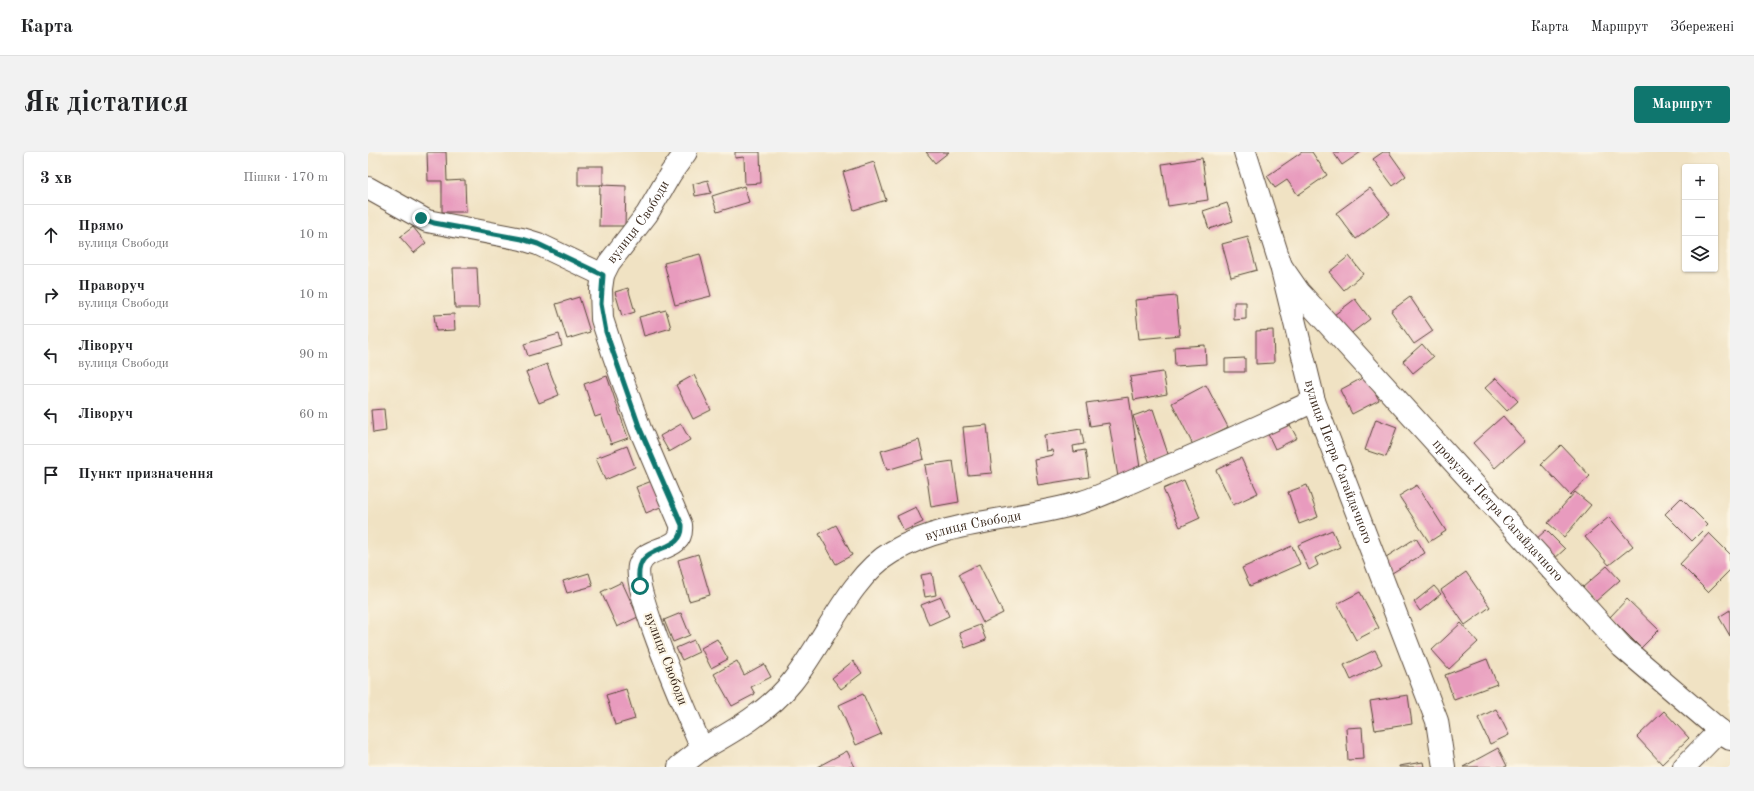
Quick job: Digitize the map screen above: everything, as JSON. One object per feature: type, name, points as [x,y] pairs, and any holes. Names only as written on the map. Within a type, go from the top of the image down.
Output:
[{"type":"street","name":"вулиця Свободи","points":[[686,152],[670,173],[647,214],[632,235],[616,252],[603,275],[601,304],[606,332],[640,429],[682,525],[681,535],[678,540],[650,553],[642,560],[639,567],[640,586],[662,651],[702,749]]},
{"type":"street","name":"вулиця Петра Сагайдачного","points":[[1245,152],[1281,266],[1314,401],[1437,721],[1444,767]]},
{"type":"street","points":[[368,188],[427,221],[522,239],[538,244],[603,275]]},
{"type":"street","name":"провулок Петра Сагайдачного","points":[[1281,266],[1299,292],[1622,647],[1725,735]]},
{"type":"street","name":"вулиця Свободи","points":[[679,767],[702,749],[724,737],[780,697],[800,672],[862,577],[881,559],[894,551],[948,530],[1087,500],[1223,443],[1314,401]]},
{"type":"street","points":[[1684,767],[1725,735]]},
{"type":"building","points":[[427,152],[446,152],[447,181],[465,180],[466,212],[442,212],[442,181],[428,181]]},
{"type":"building","points":[[735,152],[760,152],[761,183],[745,184],[744,157],[735,158]]},
{"type":"building","points":[[926,152],[949,152],[935,163]]},
{"type":"building","points":[[1302,152],[1312,152],[1327,175],[1298,195],[1287,180],[1275,188],[1267,176]]},
{"type":"building","points":[[1333,152],[1361,152],[1342,165]]},
{"type":"building","points":[[1383,152],[1389,152],[1406,176],[1393,186],[1373,159]]},
{"type":"building","points":[[1202,158],[1208,200],[1168,206],[1162,164]]},
{"type":"building","points":[[874,162],[886,200],[854,210],[843,172]]},
{"type":"building","points":[[578,166],[603,166],[603,185],[578,185]]},
{"type":"building","points":[[708,180],[711,193],[695,196],[693,184]]},
{"type":"building","points":[[600,185],[626,186],[625,226],[599,226]]},
{"type":"building","points":[[744,186],[749,202],[717,212],[712,196]]},
{"type":"building","points":[[1370,188],[1390,214],[1356,239],[1336,213]]},
{"type":"building","points":[[1227,203],[1233,221],[1209,229],[1203,211]]},
{"type":"building","points":[[413,227],[426,243],[414,253],[400,237]]},
{"type":"building","points":[[1248,237],[1257,270],[1231,277],[1222,244]]},
{"type":"building","points":[[700,254],[711,296],[675,305],[664,263]]},
{"type":"building","points":[[1349,256],[1363,274],[1344,290],[1329,272]]},
{"type":"building","points":[[453,268],[477,268],[479,308],[455,308]]},
{"type":"building","points":[[628,288],[635,312],[622,316],[615,292]]},
{"type":"building","points":[[1176,296],[1180,335],[1139,339],[1135,300]]},
{"type":"building","points":[[579,297],[590,332],[567,339],[556,304]]},
{"type":"building","points":[[1410,297],[1433,331],[1414,344],[1391,311]]},
{"type":"building","points":[[1355,299],[1370,319],[1349,335],[1334,315]]},
{"type":"building","points":[[1234,302],[1246,302],[1246,319],[1234,320]]},
{"type":"building","points":[[666,310],[671,328],[644,336],[639,317]]},
{"type":"building","points":[[454,314],[455,330],[436,331],[434,315]]},
{"type":"building","points":[[1273,330],[1274,363],[1256,364],[1256,331]]},
{"type":"building","points":[[559,334],[562,346],[528,356],[524,344]]},
{"type":"building","points":[[1422,344],[1433,357],[1413,373],[1403,361]]},
{"type":"building","points":[[1205,345],[1206,364],[1175,366],[1174,347]]},
{"type":"building","points":[[1245,358],[1245,372],[1225,372],[1225,359]]},
{"type":"building","points":[[547,364],[559,395],[539,403],[526,372]]},
{"type":"building","points":[[1163,372],[1167,394],[1134,400],[1130,377]]},
{"type":"building","points":[[694,375],[711,410],[693,419],[676,385]]},
{"type":"building","points":[[607,376],[628,438],[611,444],[601,415],[595,417],[584,384]]},
{"type":"building","points":[[1366,376],[1379,400],[1352,414],[1340,390]]},
{"type":"building","points":[[1496,378],[1518,401],[1507,411],[1485,388]]},
{"type":"building","points":[[1206,385],[1228,427],[1193,445],[1172,403]]},
{"type":"building","points":[[1129,397],[1141,474],[1118,477],[1109,423],[1090,426],[1086,403]]},
{"type":"building","points":[[384,409],[386,431],[373,433],[371,410]]},
{"type":"building","points":[[1153,409],[1169,457],[1150,464],[1133,416]]},
{"type":"building","points":[[1503,416],[1525,441],[1495,468],[1473,443]]},
{"type":"building","points":[[1376,419],[1397,427],[1386,457],[1365,450]]},
{"type":"building","points":[[1288,421],[1297,438],[1275,449],[1267,432]]},
{"type":"building","points":[[681,424],[690,440],[669,452],[660,436]]},
{"type":"building","points":[[987,425],[992,473],[968,475],[963,427]]},
{"type":"building","points":[[1081,429],[1084,444],[1073,446],[1074,452],[1085,450],[1089,477],[1038,485],[1034,459],[1053,455],[1052,450],[1046,451],[1044,435]]},
{"type":"building","points":[[919,440],[924,459],[887,470],[881,451]]},
{"type":"building","points":[[1561,445],[1590,476],[1570,495],[1541,464]]},
{"type":"building","points":[[627,446],[635,467],[605,480],[596,458]]},
{"type":"building","points":[[1241,458],[1258,493],[1233,505],[1216,470]]},
{"type":"building","points":[[953,461],[959,502],[931,507],[925,465]]},
{"type":"building","points":[[1184,480],[1200,518],[1180,527],[1163,489]]},
{"type":"building","points":[[652,481],[663,506],[646,513],[636,487]]},
{"type":"building","points":[[1307,485],[1318,517],[1299,524],[1288,492]]},
{"type":"building","points":[[1417,485],[1446,531],[1429,542],[1399,496]]},
{"type":"building","points":[[1575,492],[1591,505],[1564,537],[1548,523]]},
{"type":"building","points":[[1681,498],[1708,525],[1692,541],[1665,514]]},
{"type":"building","points":[[916,507],[923,522],[904,531],[897,516]]},
{"type":"building","points":[[1609,517],[1633,546],[1609,565],[1585,537]]},
{"type":"building","points":[[836,525],[852,555],[836,564],[819,534]]},
{"type":"building","points":[[1332,530],[1340,547],[1315,558],[1318,565],[1309,570],[1298,545]]},
{"type":"building","points":[[1546,530],[1565,549],[1552,561],[1534,541]]},
{"type":"building","points":[[1709,533],[1730,554],[1730,570],[1708,592],[1680,564]]},
{"type":"building","points":[[1416,538],[1425,553],[1392,573],[1383,559]]},
{"type":"building","points":[[1292,546],[1300,564],[1250,586],[1242,568]]},
{"type":"building","points":[[698,554],[710,595],[689,601],[678,560]]},
{"type":"building","points":[[979,564],[1003,613],[983,623],[959,574]]},
{"type":"building","points":[[1607,566],[1620,580],[1595,602],[1582,588]]},
{"type":"building","points":[[1466,572],[1490,607],[1465,625],[1441,590]]},
{"type":"building","points":[[589,573],[593,586],[567,593],[563,581]]},
{"type":"building","points":[[932,573],[936,595],[925,597],[921,575]]},
{"type":"building","points":[[622,582],[638,617],[617,627],[601,592]]},
{"type":"building","points":[[1434,586],[1441,594],[1420,611],[1414,602]]},
{"type":"building","points":[[1360,592],[1379,628],[1356,640],[1337,604]]},
{"type":"building","points":[[941,597],[949,616],[929,625],[921,605]]},
{"type":"building","points":[[1627,599],[1659,630],[1641,648],[1610,617]]},
{"type":"building","points":[[1730,610],[1730,636],[1719,617]]},
{"type":"building","points":[[681,613],[690,635],[673,642],[664,620]]},
{"type":"building","points":[[1461,623],[1478,642],[1449,669],[1432,650]]},
{"type":"building","points":[[980,625],[986,640],[965,648],[959,633]]},
{"type":"building","points":[[717,639],[728,659],[711,668],[701,648]]},
{"type":"building","points":[[694,640],[699,652],[682,660],[676,648]]},
{"type":"building","points":[[1375,650],[1382,664],[1351,680],[1344,665]]},
{"type":"building","points":[[1487,659],[1497,684],[1454,700],[1445,675]]},
{"type":"building","points":[[737,661],[744,675],[764,664],[771,677],[751,687],[755,694],[732,706],[714,674]]},
{"type":"building","points":[[853,661],[862,673],[841,689],[832,678]]},
{"type":"building","points":[[626,689],[635,719],[615,725],[606,695]]},
{"type":"building","points":[[863,694],[881,734],[856,745],[839,705]]},
{"type":"building","points":[[1408,695],[1412,724],[1375,730],[1370,701]]},
{"type":"building","points":[[1496,709],[1509,735],[1490,744],[1478,718]]},
{"type":"building","points":[[1664,711],[1689,738],[1662,764],[1637,737]]},
{"type":"building","points":[[1362,727],[1364,759],[1348,760],[1346,728]]},
{"type":"building","points":[[1498,748],[1507,766],[1463,767]]},
{"type":"building","points":[[847,751],[855,767],[817,767]]},
{"type":"building","points":[[1423,762],[1424,767],[1399,767],[1399,766]]},
{"type":"route","points":[[421,218],[434,223],[522,239],[538,244],[603,275],[601,304],[602,318],[606,332],[640,429],[682,525],[681,535],[678,540],[650,553],[642,560],[638,575],[640,586]]}]
